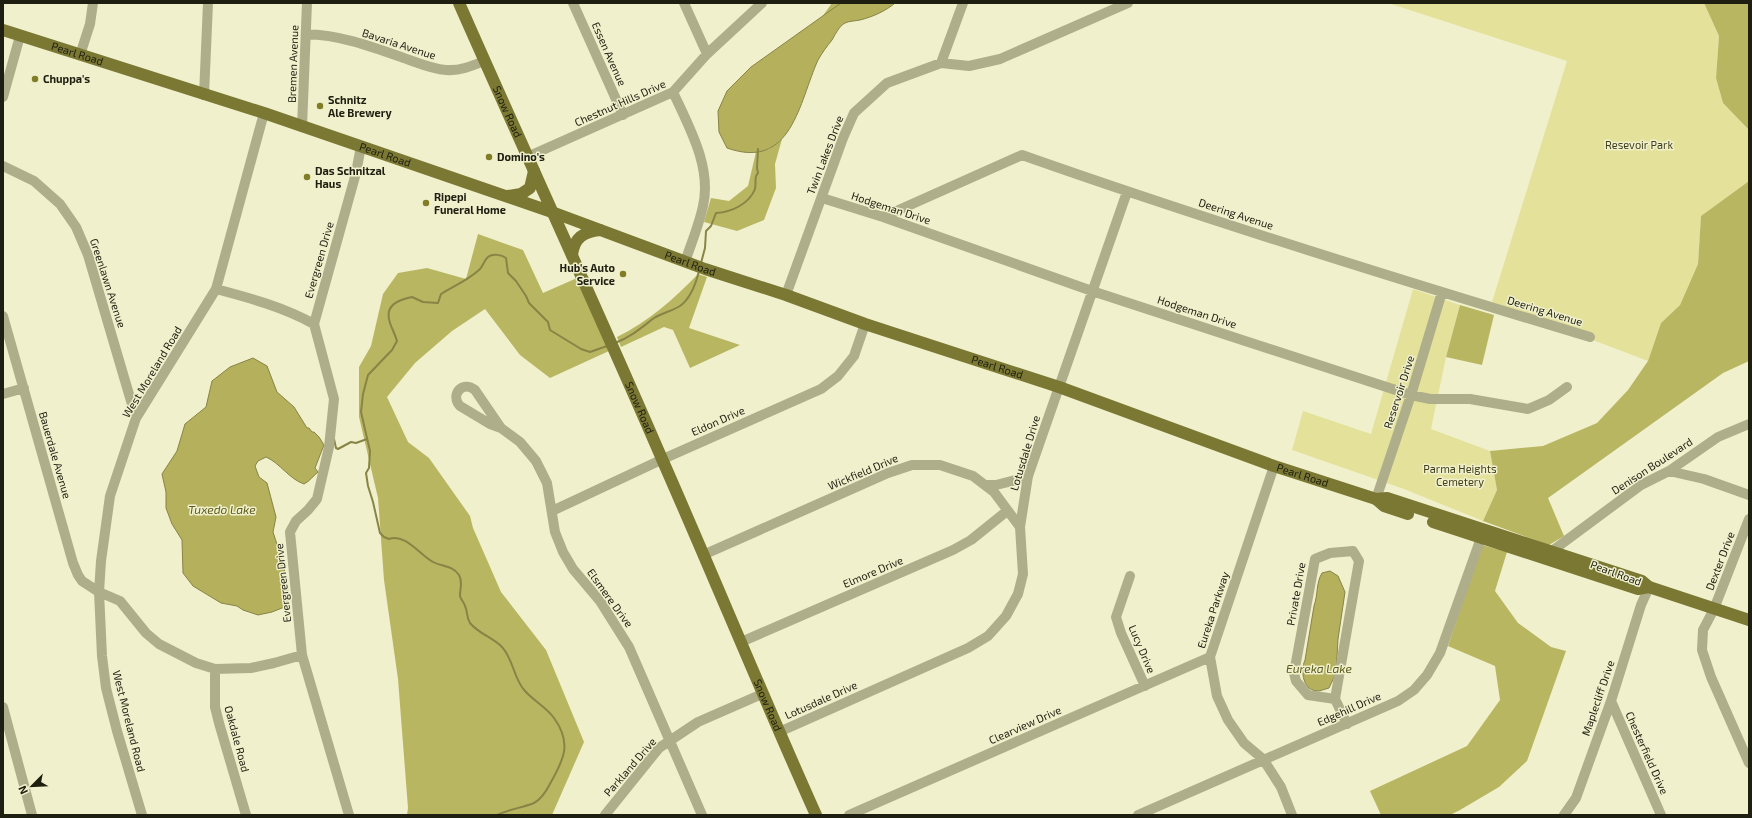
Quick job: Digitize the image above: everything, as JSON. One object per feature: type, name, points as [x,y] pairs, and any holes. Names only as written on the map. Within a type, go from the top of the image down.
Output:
[{"type":"main road","name":"Snow Road","points":[[459,3],[662,459],[742,642],[762,694],[816,815]]},
{"type":"main road","name":"Pearl Road","points":[[3,30],[264,113],[361,146],[552,212],[696,266],[786,295],[865,324],[1059,386],[1274,466],[1376,499],[1387,498],[1552,551],[1642,581],[1649,587],[1749,620]]},
{"type":"main road","points":[[506,196],[521,194],[530,188],[533,181],[534,172]]},
{"type":"main road","points":[[572,255],[573,248],[578,238],[586,233],[602,230]]},
{"type":"main road","name":"Pearl Road","points":[[1376,499],[1384,506],[1638,589],[1649,587]]},
{"type":"street","points":[[80,55],[90,24],[93,3]]},
{"type":"street","points":[[204,95],[208,3]]},
{"type":"street","name":"Bremen Avenue","points":[[302,127],[307,3]]},
{"type":"street","name":"Essen Avenue","points":[[573,3],[623,115]]},
{"type":"street","points":[[684,3],[707,54]]},
{"type":"street","name":"Chestnut Hills Drive","points":[[528,157],[673,92],[707,54],[762,3]]},
{"type":"street","points":[[963,3],[941,63],[969,66],[1000,59],[1128,3]]},
{"type":"street","name":"Bavaria Avenue","points":[[306,34],[351,40],[442,70],[462,69],[484,61]]},
{"type":"street","points":[[3,97],[20,36]]},
{"type":"street","name":"Twin Lakes Drive","points":[[786,295],[843,138],[854,113],[886,83],[941,63]]},
{"type":"street","points":[[673,92],[698,147],[705,180],[704,205],[696,266]]},
{"type":"street","name":"West Moreland Road","points":[[142,815],[106,688],[102,656],[99,592],[101,561],[110,496],[136,418],[216,289],[264,113]]},
{"type":"street","name":"Evergreen Drive","points":[[349,815],[302,655],[290,532],[296,521],[317,500],[329,447],[334,399],[314,324],[356,173],[361,146]]},
{"type":"street","name":"Deering Avenue","points":[[883,217],[1022,155],[1127,192],[1442,292],[1590,337]]},
{"type":"street","name":"Greenlawn Avenue","points":[[3,166],[34,181],[60,204],[76,227],[88,255],[136,418]]},
{"type":"street","name":"Lotusdale Drive","points":[[779,732],[961,651],[988,636],[1006,616],[1018,594],[1023,574],[1020,527],[1028,477],[1127,192]]},
{"type":"street","name":"Hodgeman Drive","points":[[822,198],[883,217],[1092,291],[1430,399],[1470,399],[1528,409],[1549,400],[1567,387]]},
{"type":"street","points":[[216,289],[270,303],[294,313],[314,324]]},
{"type":"street","name":"Reservoir Drive","points":[[1376,499],[1411,394],[1442,292]]},
{"type":"street","name":"Bauerdale Avenue","points":[[3,316],[76,572],[82,581],[99,592],[120,601],[146,634],[159,644],[196,663],[215,669],[251,668],[302,655]]},
{"type":"street","name":"Eldon Drive","points":[[552,511],[662,459],[821,389],[838,376],[854,356],[865,324]]},
{"type":"street","name":"Elsmere Drive","points":[[501,428],[475,390],[466,386],[459,390],[456,398],[460,406],[490,424],[501,428],[520,442],[536,461],[547,483],[555,532],[562,552],[600,601],[621,634],[670,740],[702,815]]},
{"type":"street","points":[[3,394],[24,388]]},
{"type":"street","name":"Denison Boulevard","points":[[1552,551],[1641,485],[1669,471],[1718,437],[1749,424]]},
{"type":"street","name":"Wickfield Drive","points":[[703,555],[888,473],[912,465],[940,465],[973,476],[994,492],[1020,527]]},
{"type":"street","name":"Eureka Parkway","points":[[1274,466],[1210,657],[1217,696],[1228,720],[1244,743],[1263,759],[1281,787],[1292,815]]},
{"type":"street","points":[[1669,471],[1704,479],[1749,495]]},
{"type":"street","points":[[986,485],[996,485],[1028,477]]},
{"type":"street","name":"Elmore Drive","points":[[742,642],[953,550],[971,540],[1007,511]]},
{"type":"street","name":"Dexter Drive","points":[[1749,521],[1714,608],[1703,630],[1702,650],[1711,677],[1749,763]]},
{"type":"street","name":"Edgehill Drive","points":[[1138,815],[1398,701],[1414,690],[1427,675],[1440,652],[1481,538]]},
{"type":"street","name":"Private Drive","points":[[1353,551],[1359,561],[1335,699],[1308,695],[1296,681],[1294,673],[1314,558],[1330,553],[1353,551]]},
{"type":"street","name":"Lucy Drive","points":[[1130,576],[1116,617],[1121,633],[1144,686]]},
{"type":"street","name":"Maplecliff Drive","points":[[1564,815],[1576,798],[1611,701],[1641,605],[1649,587]]},
{"type":"street","name":"Clearview Drive","points":[[849,815],[1210,657]]},
{"type":"street","name":"Oakdale Road","points":[[215,669],[215,707],[246,815]]},
{"type":"street","name":"Parkland Drive","points":[[605,815],[658,748],[698,722],[762,694]]},
{"type":"street","points":[[1335,699],[1347,724]]},
{"type":"street","name":"Chesterfield Drive","points":[[1611,701],[1661,815]]},
{"type":"street","points":[[3,707],[32,815]]},
{"type":"green space","name":"Resevoir Park","points":[[1388,3],[1704,3],[1719,36],[1716,78],[1723,103],[1749,130],[1749,181],[1701,216],[1698,264],[1680,305],[1661,323],[1648,361],[1492,302],[1567,61]]},
{"type":"green space","name":"Parma Heights Cemetery","points":[[1413,289],[1460,305],[1446,357],[1431,429],[1490,451],[1497,490],[1483,521],[1404,489],[1292,450],[1303,411],[1371,434]]},
{"type":"shaded area","points":[[832,3],[841,3],[822,17]]},
{"type":"shaded area","points":[[1704,3],[1749,3],[1749,130],[1723,103],[1716,78],[1719,36]]},
{"type":"shaded area","points":[[782,139],[775,164],[776,188],[764,220],[737,231],[704,222],[711,198],[729,201],[748,186],[756,152],[769,149]]},
{"type":"shaded area","points":[[1749,181],[1749,361],[1723,373],[1548,498],[1564,536],[1549,545],[1483,521],[1497,490],[1490,451],[1543,446],[1597,423],[1628,390],[1648,361],[1661,323],[1680,305],[1698,264],[1701,216]]},
{"type":"shaded area","points":[[478,234],[523,250],[543,293],[577,278],[609,351],[550,378],[520,355],[485,309],[452,331],[415,363],[387,397],[408,442],[429,458],[470,516],[473,528],[501,592],[546,650],[584,742],[552,815],[407,815],[408,808],[398,679],[384,580],[378,498],[359,417],[359,367],[371,346],[383,294],[398,273],[427,268],[466,279]]},
{"type":"shaded area","points":[[698,274],[707,277],[689,328],[740,345],[690,368],[673,330],[664,327],[621,347],[617,337],[650,317],[680,292]]},
{"type":"shaded area","points":[[1460,305],[1494,315],[1482,365],[1446,357]]},
{"type":"shaded area","points":[[1482,545],[1507,552],[1495,591],[1518,623],[1551,647],[1566,651],[1527,761],[1499,787],[1450,815],[1381,815],[1370,791],[1467,746],[1500,700],[1495,666],[1448,646]]},
{"type":"water","points":[[841,3],[895,3],[879,13],[865,19],[847,22],[839,28],[818,60],[798,112],[790,128],[779,141],[766,150],[749,153],[727,148],[719,132],[718,111],[727,91],[751,67]]},
{"type":"water","name":"Tuxedo Lake","points":[[253,358],[267,366],[277,392],[294,407],[307,428],[319,437],[324,445],[315,468],[318,472],[304,484],[294,479],[276,463],[266,457],[258,461],[255,466],[259,477],[267,483],[276,517],[273,532],[283,563],[289,597],[287,606],[272,612],[258,615],[243,610],[237,606],[221,603],[193,586],[183,573],[182,540],[172,524],[166,508],[166,492],[162,474],[177,451],[185,424],[206,407],[212,381],[230,367]]},
{"type":"water","name":"Eureka Lake","points":[[1330,571],[1338,576],[1345,592],[1338,639],[1336,673],[1329,688],[1319,691],[1309,688],[1306,685],[1303,670],[1319,581],[1322,573]]},
{"type":"waterway","points":[[701,263],[705,248],[706,231],[711,226],[716,213],[734,209],[744,203],[749,199],[755,189],[756,176],[758,173],[758,149]]},
{"type":"waterway","points":[[497,815],[534,803],[542,797],[556,774],[562,758],[564,751],[563,735],[560,727],[551,714],[521,686],[509,658],[502,647],[477,630],[470,623],[466,608],[460,596],[461,580],[459,575],[453,569],[436,564],[428,559],[407,542],[401,539],[389,539],[380,533],[366,473],[369,468],[370,451],[361,412],[363,394],[368,375],[392,350],[397,341],[389,317],[389,312],[394,304],[412,297],[423,302],[438,303],[441,294],[475,274],[487,258],[492,255],[500,255],[506,258],[508,273],[516,281],[529,303],[548,322],[550,330],[581,349],[590,352],[607,346]]},
{"type":"waterway","points":[[615,343],[631,335],[654,318],[677,308],[684,303],[692,290],[699,271]]},
{"type":"waterway","points":[[334,439],[336,448],[338,449],[351,442],[356,443],[367,439]]},
{"type":"place","name":"Chuppa's","points":[[35,79]]},
{"type":"place","name":"Schnitz Ale Brewery","points":[[320,106]]},
{"type":"place","name":"Domino's","points":[[489,157]]},
{"type":"place","name":"Das Schnitzal Haus","points":[[307,177]]},
{"type":"place","name":"Ripepi Funeral Home","points":[[426,203]]},
{"type":"place","name":"Hub's Auto Service","points":[[623,274]]}]
